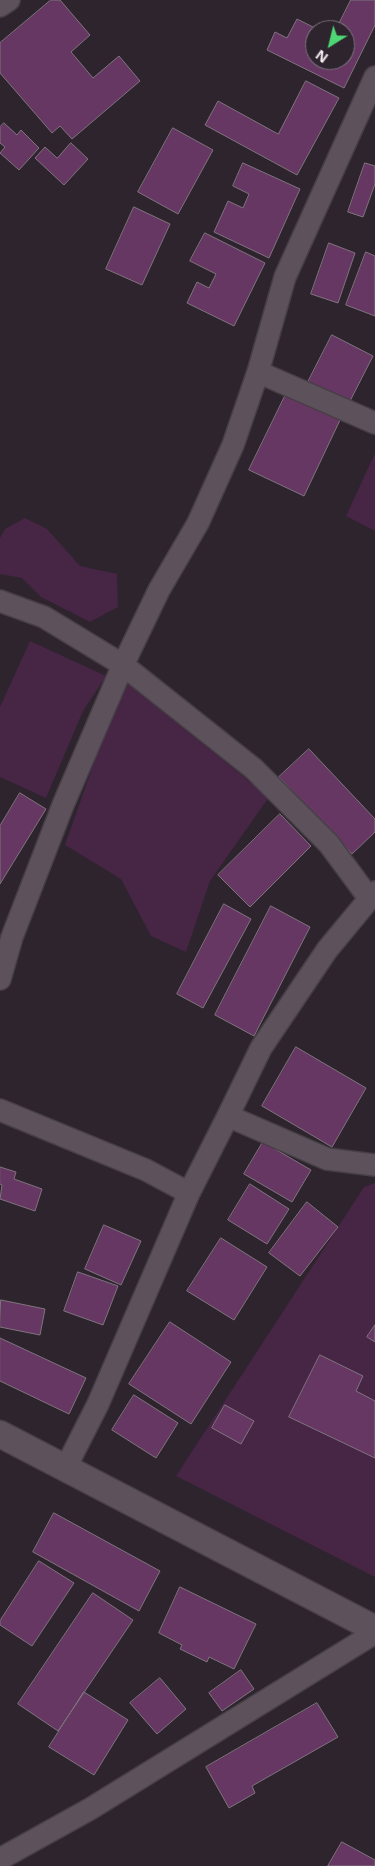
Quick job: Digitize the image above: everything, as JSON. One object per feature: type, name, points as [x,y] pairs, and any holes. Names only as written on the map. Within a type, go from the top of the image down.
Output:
[{"type":"street","points":[[0,6],[9,0]]},
{"type":"street","points":[[0,979],[12,937],[63,805],[123,664],[159,590],[198,523],[233,445],[258,372],[285,277],[375,77]]},
{"type":"street","points":[[258,372],[375,423]]},
{"type":"street","points":[[0,601],[44,617],[123,664],[254,769],[329,844],[372,895],[327,950],[261,1048],[189,1193],[98,1404],[65,1469]]},
{"type":"street","points":[[0,1110],[146,1170],[189,1193]]},
{"type":"street","points":[[228,1116],[327,1159],[375,1165]]},
{"type":"street","points":[[0,1434],[375,1629]]},
{"type":"street","points":[[0,1859],[90,1809],[375,1633]]},
{"type":"shaded area","points":[[375,453],[375,531],[346,516]]},
{"type":"shaded area","points":[[25,518],[47,529],[80,566],[117,574],[118,607],[90,622],[41,597],[22,578],[0,574],[0,538],[5,529]]},
{"type":"shaded area","points":[[30,641],[106,676],[83,711],[46,798],[0,777],[0,707]]},
{"type":"shaded area","points":[[123,680],[269,797],[210,881],[186,952],[151,936],[121,879],[65,845]]},
{"type":"shaded area","points":[[375,1183],[375,1577],[176,1476],[364,1187]]},
{"type":"building","points":[[51,0],[60,0],[90,35],[71,52],[93,78],[119,56],[140,81],[72,139],[60,126],[52,133],[0,73],[0,43]]},
{"type":"building","points":[[351,0],[375,0],[375,25],[355,66],[355,20],[341,20]]},
{"type":"building","points":[[297,19],[305,23],[305,69],[267,50],[275,32],[287,38]]},
{"type":"building","points":[[308,70],[353,70],[344,88]]},
{"type":"building","points":[[306,81],[339,98],[297,175],[205,125],[218,101],[278,134]]},
{"type":"building","points":[[4,123],[17,135],[21,130],[39,148],[19,170],[0,153],[5,147],[0,143],[0,127]]},
{"type":"building","points":[[173,128],[213,150],[178,214],[138,192]]},
{"type":"building","points":[[71,143],[88,159],[64,185],[35,158],[45,147],[57,158]]},
{"type":"building","points":[[243,163],[300,189],[269,258],[214,232],[228,201],[243,208],[249,194],[233,186]]},
{"type":"building","points":[[365,163],[375,166],[375,184],[363,217],[348,212]]},
{"type":"building","points":[[134,207],[170,224],[142,285],[106,269]]},
{"type":"building","points":[[205,233],[265,263],[234,326],[187,303],[197,282],[209,288],[216,274],[190,261]]},
{"type":"building","points":[[329,243],[355,253],[338,303],[311,294]]},
{"type":"building","points":[[366,252],[375,256],[375,316],[346,305]]},
{"type":"building","points":[[332,335],[373,356],[349,403],[308,382]]},
{"type":"building","points":[[287,392],[341,418],[304,496],[249,470]]},
{"type":"building","points":[[309,749],[375,819],[375,832],[352,854],[279,777]]},
{"type":"building","points":[[20,793],[46,809],[0,884],[0,826]]},
{"type":"building","points":[[280,814],[311,846],[250,907],[218,875]]},
{"type":"building","points":[[224,904],[251,919],[203,1008],[177,994]]},
{"type":"building","points":[[271,906],[310,927],[254,1036],[215,1015]]},
{"type":"building","points":[[296,1047],[366,1088],[332,1147],[262,1106]]},
{"type":"building","points":[[263,1142],[311,1170],[292,1202],[244,1174]]},
{"type":"building","points":[[0,1167],[16,1172],[14,1179],[42,1189],[35,1211],[0,1199],[2,1185],[0,1184]]},
{"type":"building","points":[[250,1184],[289,1209],[267,1244],[228,1220]]},
{"type":"building","points":[[307,1202],[338,1227],[300,1276],[269,1253]]},
{"type":"building","points":[[104,1225],[141,1241],[121,1285],[85,1269]]},
{"type":"building","points":[[221,1238],[267,1267],[234,1320],[187,1291]]},
{"type":"building","points":[[78,1272],[118,1286],[103,1325],[64,1311]]},
{"type":"building","points":[[1,1300],[45,1309],[40,1335],[0,1327]]},
{"type":"building","points":[[170,1322],[231,1362],[191,1424],[129,1384]]},
{"type":"building","points":[[375,1325],[375,1342],[367,1337]]},
{"type":"building","points":[[0,1338],[86,1378],[69,1414],[0,1381]]},
{"type":"building","points":[[320,1355],[363,1376],[356,1391],[375,1401],[375,1458],[289,1417]]},
{"type":"building","points":[[134,1395],[178,1423],[156,1458],[112,1430]]},
{"type":"building","points":[[225,1405],[254,1421],[241,1444],[212,1428]]},
{"type":"building","points":[[54,1513],[160,1571],[139,1611],[33,1552]]},
{"type":"building","points":[[39,1561],[74,1583],[32,1646],[0,1625],[0,1621]]},
{"type":"building","points":[[180,1587],[256,1624],[234,1669],[209,1657],[207,1662],[180,1649],[182,1645],[159,1633]]},
{"type":"building","points":[[93,1593],[133,1620],[58,1731],[18,1704]]},
{"type":"building","points":[[241,1670],[254,1689],[222,1711],[209,1693]]},
{"type":"building","points":[[160,1678],[186,1709],[157,1734],[130,1703]]},
{"type":"building","points":[[84,1692],[128,1720],[94,1775],[49,1747]]},
{"type":"building","points":[[317,1703],[338,1737],[252,1786],[255,1793],[229,1808],[206,1767]]},
{"type":"building","points":[[342,1842],[375,1860],[375,1866],[328,1866]]}]
